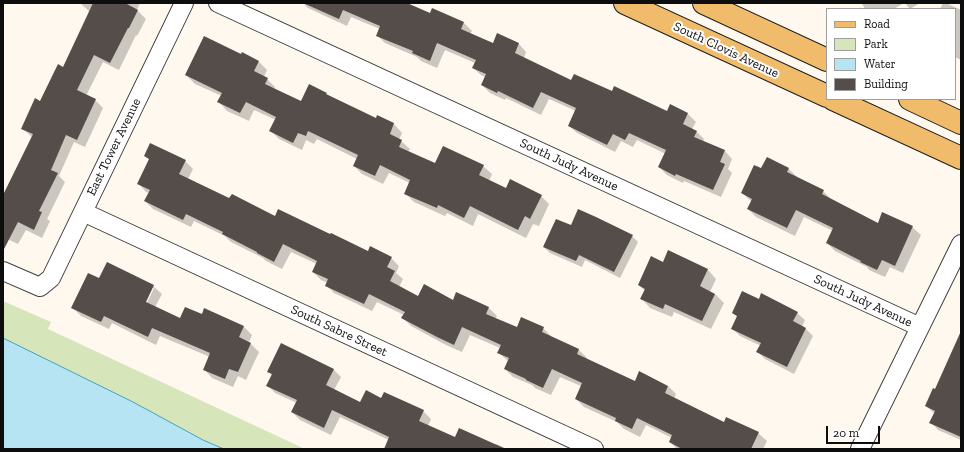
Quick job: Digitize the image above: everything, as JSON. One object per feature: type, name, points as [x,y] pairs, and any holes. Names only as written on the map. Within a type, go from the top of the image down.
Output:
[{"type":"main road","name":"South Clovis Avenue","points":[[625,3],[826,96]]},
{"type":"main road","points":[[704,3],[826,60]]},
{"type":"main road","points":[[835,100],[961,158]]},
{"type":"main road","points":[[912,100],[961,123]]},
{"type":"street","name":"East Tower Avenue","points":[[3,271],[40,287],[51,278],[184,3]]},
{"type":"street","name":"South Judy Avenue","points":[[218,3],[920,327]]},
{"type":"street","name":"South Sabre Street","points":[[83,212],[594,449]]},
{"type":"street","points":[[860,449],[961,244]]},
{"type":"green space","points":[[3,301],[51,322],[48,329],[305,449],[3,449]]},
{"type":"water","points":[[3,338],[133,402],[203,440],[224,449],[3,449]]},
{"type":"building","points":[[93,3],[125,3],[138,10],[110,63],[94,55],[77,90],[96,99],[77,140],[66,135],[51,170],[58,173],[39,211],[42,212],[34,230],[18,222],[3,251],[3,195],[33,134],[21,129],[35,98],[40,101],[58,64],[63,67]]},
{"type":"building","points":[[303,3],[407,3],[430,13],[432,8],[464,22],[461,29],[493,43],[497,33],[519,43],[515,53],[571,80],[574,74],[612,91],[614,86],[667,111],[670,104],[688,113],[683,124],[697,131],[694,137],[725,150],[720,162],[725,164],[713,190],[676,174],[675,176],[658,167],[666,150],[629,133],[625,140],[613,134],[607,145],[568,126],[576,108],[541,92],[533,108],[498,91],[497,93],[481,85],[486,74],[472,68],[476,60],[437,43],[430,61],[412,53],[413,51],[376,36],[380,26],[343,10],[339,19]]},
{"type":"building","points":[[204,36],[259,61],[254,71],[268,78],[265,84],[301,101],[309,84],[327,93],[326,94],[376,118],[377,115],[394,123],[390,134],[402,140],[399,147],[435,163],[443,146],[484,165],[479,175],[506,188],[510,179],[542,195],[530,219],[525,216],[518,230],[470,206],[464,218],[438,205],[437,208],[404,194],[410,180],[380,165],[375,176],[353,166],[358,155],[308,131],[306,136],[298,133],[293,143],[269,131],[276,117],[246,102],[240,113],[217,102],[222,93],[185,75]]},
{"type":"building","points":[[150,143],[186,160],[179,174],[229,198],[232,194],[275,216],[278,209],[368,251],[370,246],[392,257],[387,267],[395,271],[390,281],[418,296],[424,284],[453,300],[456,292],[489,307],[486,314],[517,327],[521,317],[544,327],[542,332],[579,349],[577,354],[635,381],[639,371],[668,386],[665,393],[724,422],[726,417],[759,432],[751,449],[682,449],[669,442],[672,435],[637,418],[632,429],[615,421],[616,418],[575,399],[582,383],[552,369],[543,388],[504,369],[509,358],[497,353],[501,345],[462,327],[454,345],[401,318],[405,312],[369,294],[364,304],[325,286],[328,279],[312,272],[317,261],[283,244],[274,262],[222,234],[223,232],[186,214],[183,220],[144,201],[150,190],[137,184],[149,159],[144,156]]},
{"type":"building","points":[[767,157],[789,168],[787,172],[824,190],[822,194],[878,223],[882,212],[913,226],[895,266],[882,260],[877,270],[826,243],[833,228],[796,210],[787,228],[747,209],[752,199],[741,193],[754,165],[761,168]]},
{"type":"building","points":[[578,209],[633,235],[614,272],[579,255],[576,261],[543,247],[556,219],[571,225]]},
{"type":"building","points":[[668,250],[708,269],[700,286],[715,294],[702,321],[665,304],[663,309],[640,299],[645,289],[638,285],[651,256],[663,262]]},
{"type":"building","points":[[107,262],[154,285],[146,302],[180,318],[185,307],[202,314],[204,308],[244,326],[239,337],[251,343],[238,372],[229,369],[225,379],[203,370],[210,353],[152,328],[148,337],[104,316],[101,322],[71,308],[88,273],[99,278]]},
{"type":"building","points":[[742,291],[759,299],[761,293],[798,312],[793,321],[806,328],[787,367],[756,352],[761,343],[731,329],[737,316],[732,313]]},
{"type":"building","points":[[961,331],[961,437],[929,423],[935,411],[925,406],[933,388],[935,389]]},
{"type":"building","points":[[281,343],[334,369],[326,385],[360,402],[366,390],[381,398],[384,392],[424,410],[419,421],[455,437],[459,428],[506,449],[384,449],[389,437],[332,410],[324,428],[291,412],[297,400],[266,386],[272,374],[267,372]]}]
